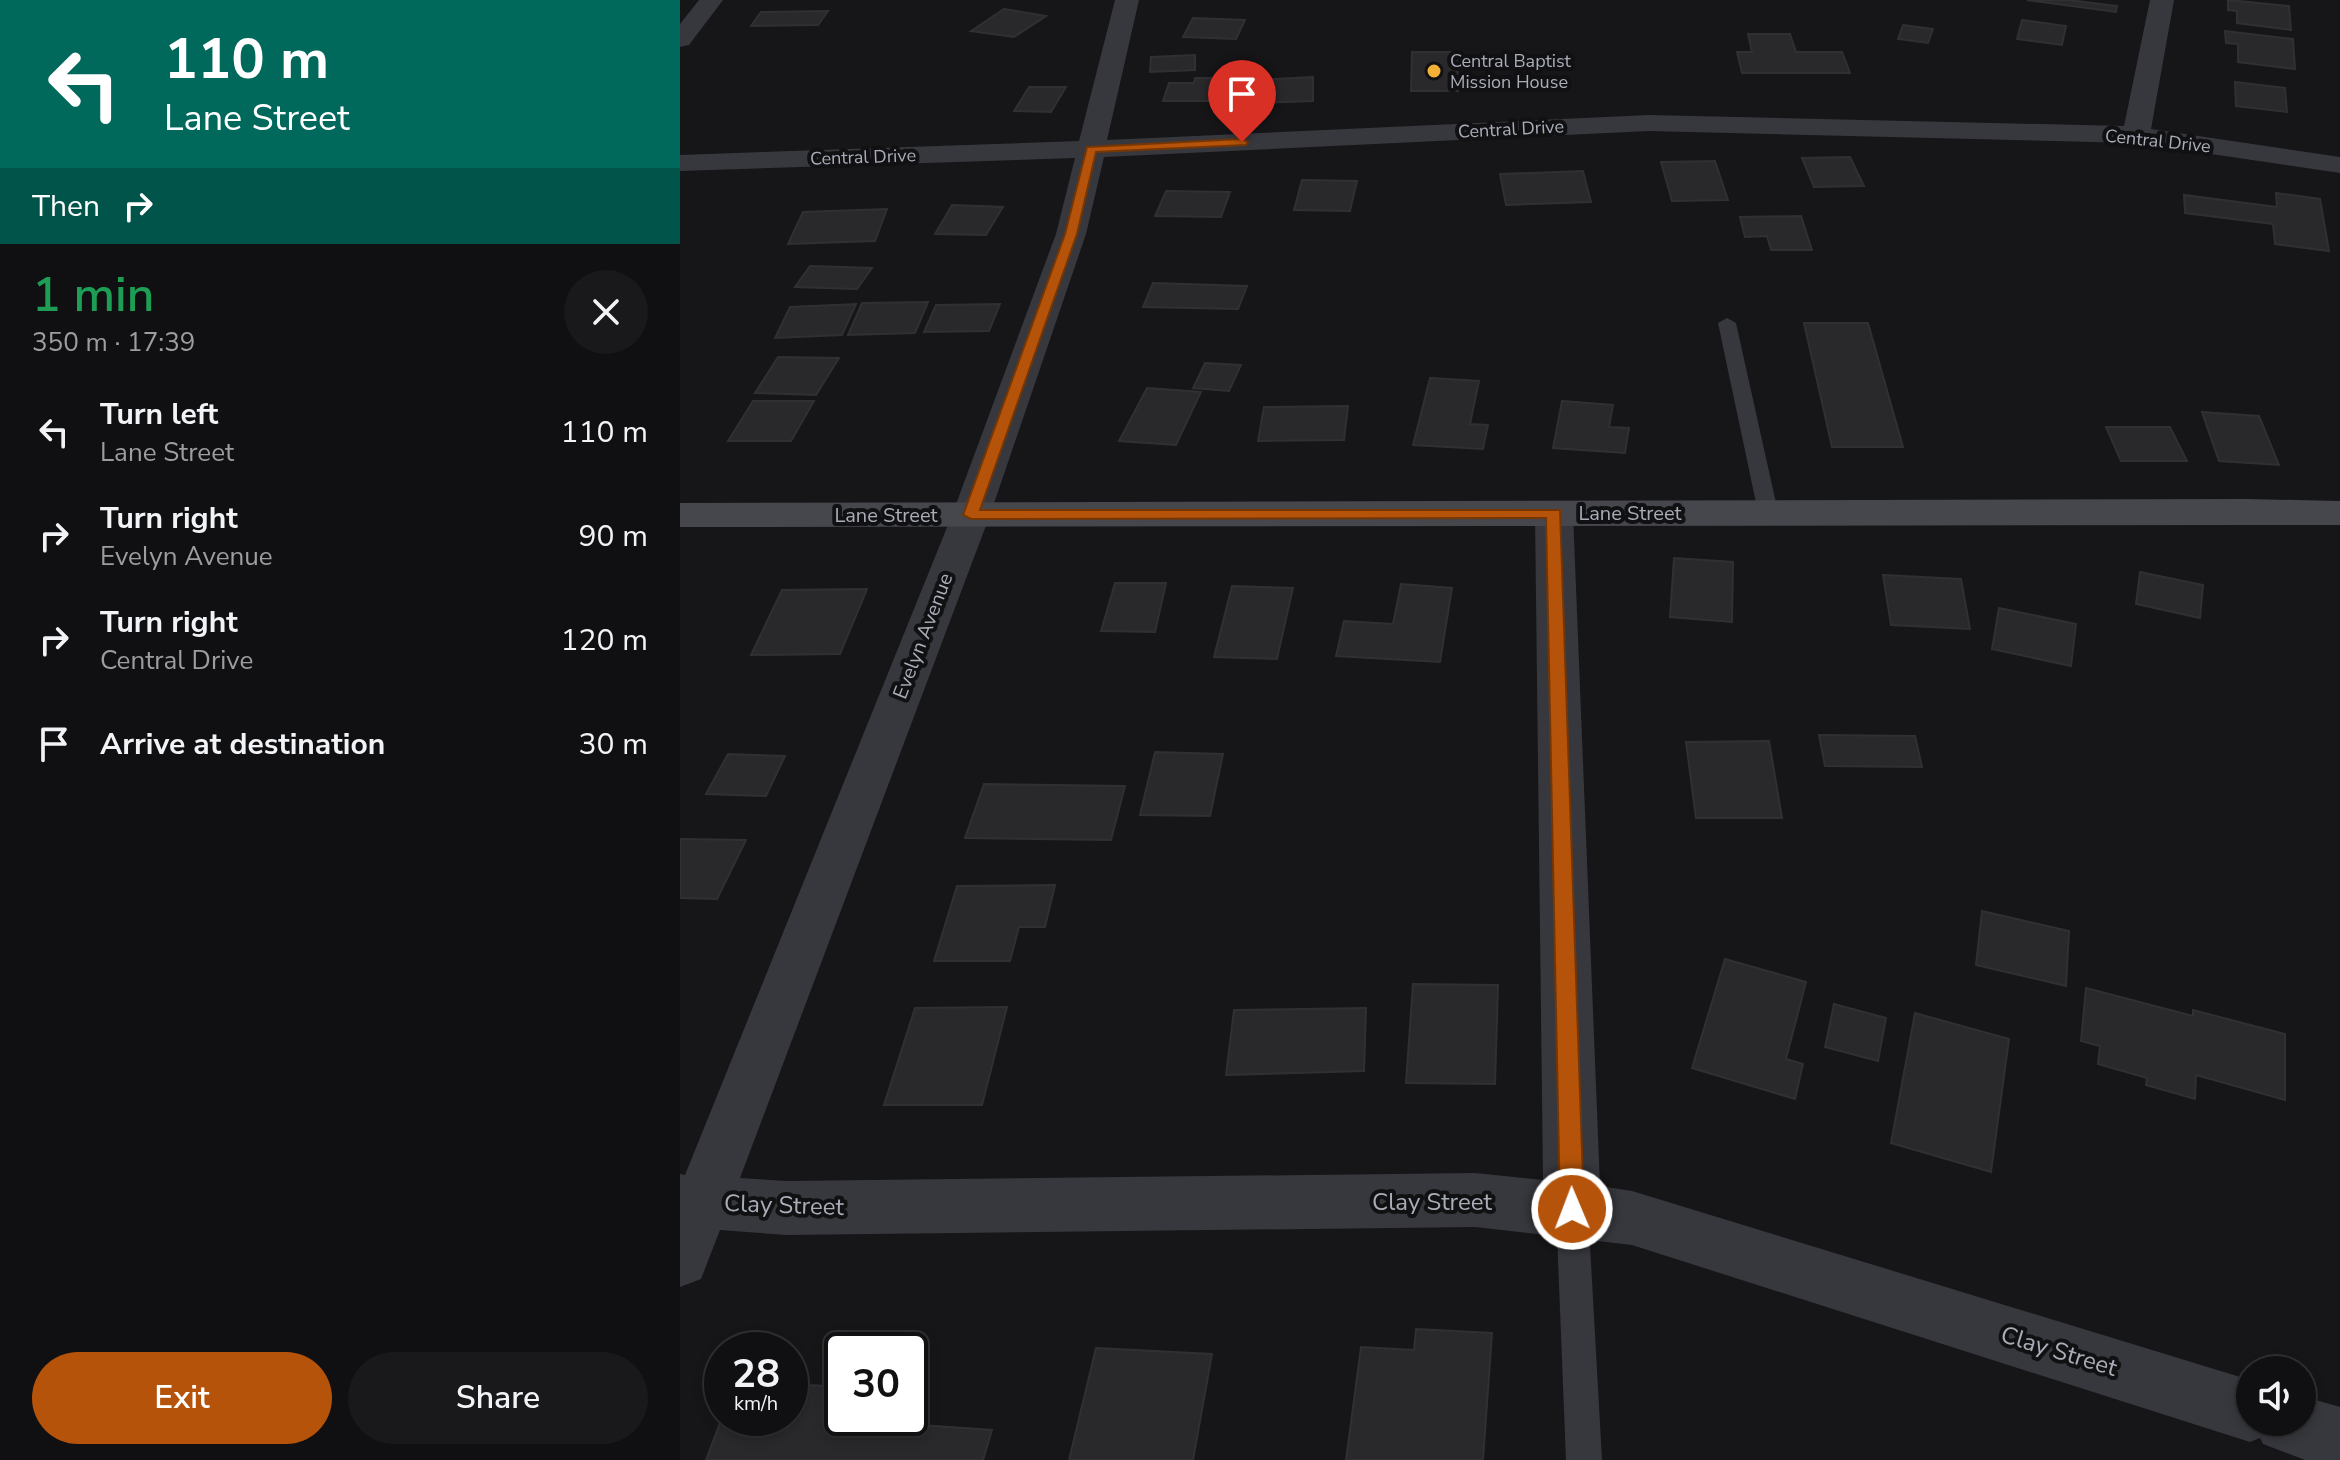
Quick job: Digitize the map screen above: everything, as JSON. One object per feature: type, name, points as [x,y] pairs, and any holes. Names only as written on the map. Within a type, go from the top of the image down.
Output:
[{"type":"main road","name":"Lane Street","points":[[680,515],[2340,513]]},
{"type":"street","points":[[680,40],[711,0]]},
{"type":"street","name":"Evelyn Avenue","points":[[680,1259],[691,1202],[971,515],[1071,234],[1127,0]]},
{"type":"street","points":[[2136,135],[2162,0]]},
{"type":"street","name":"Central Drive","points":[[680,163],[1091,149],[1649,123],[2136,135],[2340,165]]},
{"type":"street","points":[[1554,513],[1572,1209]]},
{"type":"street","name":"Clay Street","points":[[691,1202],[787,1208],[1475,1200],[1572,1209],[1632,1218],[2236,1407]]},
{"type":"street","points":[[2316,1432],[2340,1439]]},
{"type":"lane","points":[[1727,323],[1768,512]]},
{"type":"lane","points":[[1572,1209],[1584,1460]]},
{"type":"building","points":[[2027,0],[2069,0],[2117,6],[2116,12]]},
{"type":"building","points":[[2228,0],[2289,6],[2291,30],[2237,23],[2237,11],[2228,10]]},
{"type":"building","points":[[1004,9],[1046,16],[1014,37],[971,31]]},
{"type":"building","points":[[828,11],[818,25],[751,26],[761,12]]},
{"type":"building","points":[[1193,18],[1245,20],[1236,39],[1183,37]]},
{"type":"building","points":[[2022,20],[2066,26],[2062,45],[2017,39]]},
{"type":"building","points":[[1903,25],[1933,29],[1928,43],[1898,39]]},
{"type":"building","points":[[2225,31],[2293,39],[2295,69],[2238,62],[2238,44],[2226,43]]},
{"type":"building","points":[[1748,34],[1790,34],[1796,52],[1842,52],[1850,73],[1742,73],[1737,52],[1752,52]]},
{"type":"building","name":"Central Baptist Mission House","points":[[1412,52],[1457,52],[1458,91],[1411,91]]},
{"type":"building","points":[[1195,55],[1195,70],[1150,72],[1151,57]]},
{"type":"building","points":[[1313,77],[1313,101],[1251,103],[1253,80]]},
{"type":"building","points":[[1195,78],[1228,78],[1222,101],[1163,101],[1169,83],[1194,83]]},
{"type":"building","points":[[2235,82],[2285,88],[2287,112],[2236,106]]},
{"type":"building","points":[[1029,87],[1066,87],[1051,112],[1014,111]]},
{"type":"building","points":[[1850,157],[1864,186],[1814,187],[1802,158]]},
{"type":"building","points":[[1715,161],[1728,200],[1672,201],[1661,162]]},
{"type":"building","points":[[1583,171],[1591,202],[1506,205],[1500,174]]},
{"type":"building","points":[[1302,180],[1357,181],[1350,211],[1294,210]]},
{"type":"building","points":[[1166,191],[1230,192],[1221,217],[1155,216]]},
{"type":"building","points":[[2276,193],[2320,199],[2329,251],[2275,244],[2273,224],[2185,213],[2184,195],[2277,207]]},
{"type":"building","points":[[952,205],[1003,207],[986,235],[935,234]]},
{"type":"building","points":[[887,209],[875,241],[788,244],[803,212]]},
{"type":"building","points":[[1801,216],[1812,250],[1771,250],[1767,236],[1745,237],[1740,217]]},
{"type":"building","points":[[810,266],[872,268],[857,289],[795,287]]},
{"type":"building","points":[[1153,283],[1247,286],[1238,309],[1143,307]]},
{"type":"building","points":[[928,302],[915,333],[848,335],[862,303]]},
{"type":"building","points":[[856,304],[842,335],[775,338],[790,307]]},
{"type":"building","points":[[1000,304],[989,331],[924,332],[936,305]]},
{"type":"building","points":[[1804,323],[1868,323],[1903,447],[1832,447]]},
{"type":"building","points":[[778,357],[839,358],[816,395],[755,393]]},
{"type":"building","points":[[1205,363],[1241,365],[1229,391],[1193,388]]},
{"type":"building","points":[[1430,378],[1479,381],[1470,424],[1488,425],[1483,449],[1413,445]]},
{"type":"building","points":[[1147,388],[1201,392],[1176,445],[1119,441]]},
{"type":"building","points":[[753,401],[814,401],[791,441],[728,441]]},
{"type":"building","points":[[1562,401],[1613,405],[1609,427],[1629,428],[1625,453],[1553,448]]},
{"type":"building","points":[[1348,406],[1344,440],[1258,441],[1264,407]]},
{"type":"building","points":[[2202,412],[2259,416],[2279,465],[2219,461]]},
{"type":"building","points":[[2106,427],[2170,427],[2187,461],[2121,461]]},
{"type":"building","points":[[1674,558],[1733,562],[1732,622],[1670,617]]},
{"type":"building","points":[[2140,572],[2203,585],[2200,618],[2136,604]]},
{"type":"building","points":[[1883,575],[1961,579],[1970,629],[1891,625]]},
{"type":"building","points":[[1115,583],[1166,583],[1155,632],[1101,631]]},
{"type":"building","points":[[1401,584],[1452,588],[1440,662],[1336,656],[1344,621],[1393,624]]},
{"type":"building","points":[[1232,586],[1293,588],[1277,659],[1214,657]]},
{"type":"building","points":[[867,589],[840,654],[751,655],[782,590]]},
{"type":"building","points":[[1999,608],[2076,624],[2071,666],[1992,649]]},
{"type":"building","points":[[1819,735],[1915,736],[1922,767],[1825,766]]},
{"type":"building","points":[[1769,741],[1782,818],[1696,818],[1686,742]]},
{"type":"building","points":[[1155,752],[1223,754],[1210,816],[1140,815]]},
{"type":"building","points":[[728,754],[785,756],[766,796],[706,794]]},
{"type":"building","points":[[984,784],[1125,786],[1111,840],[965,838]]},
{"type":"building","points":[[680,839],[746,840],[717,899],[680,898]]},
{"type":"building","points":[[1055,885],[1045,927],[1019,927],[1010,961],[934,961],[957,886]]},
{"type":"building","points":[[1982,911],[2069,931],[2066,986],[1976,965]]},
{"type":"building","points":[[1725,959],[1806,982],[1786,1059],[1803,1064],[1795,1099],[1692,1068]]},
{"type":"building","points":[[1413,984],[1498,985],[1495,1084],[1406,1083]]},
{"type":"building","points":[[2086,988],[2193,1016],[2193,1010],[2285,1034],[2285,1100],[2196,1075],[2195,1099],[2146,1085],[2147,1078],[2098,1064],[2100,1046],[2081,1041]]},
{"type":"building","points":[[1834,1004],[1886,1018],[1878,1061],[1825,1047]]},
{"type":"building","points":[[1007,1007],[982,1105],[884,1105],[915,1008]]},
{"type":"building","points":[[1366,1008],[1364,1071],[1226,1075],[1234,1010]]},
{"type":"building","points":[[1915,1013],[2009,1039],[1991,1172],[1891,1143]]},
{"type":"building","points":[[1416,1329],[1492,1333],[1483,1460],[1346,1460],[1361,1347],[1414,1350]]},
{"type":"building","points":[[1096,1348],[1212,1354],[1193,1460],[1069,1460]]},
{"type":"building","points":[[808,1385],[824,1386],[824,1436],[928,1436],[928,1426],[992,1430],[983,1460],[706,1460],[715,1436],[808,1436]]},
{"type":"place","name":"Central Baptist Mission House","points":[[1434,71]]},
{"type":"route","points":[[1242,142],[1091,149],[1071,234],[971,515],[1554,513],[1572,1209]]}]
